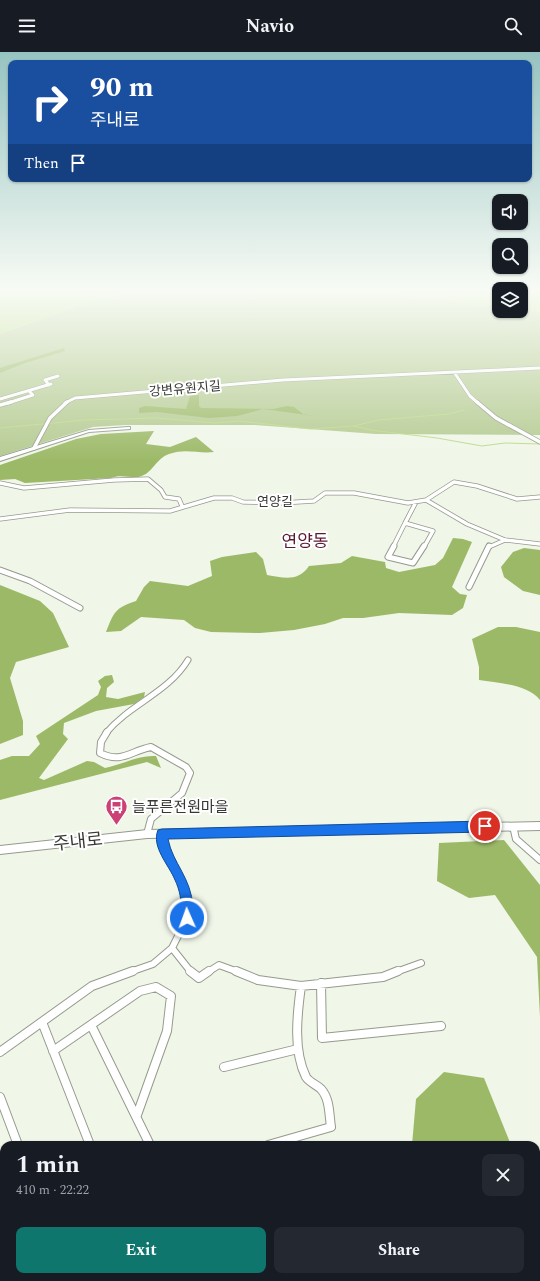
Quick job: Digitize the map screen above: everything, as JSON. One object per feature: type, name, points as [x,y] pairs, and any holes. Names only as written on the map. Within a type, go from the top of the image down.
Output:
[{"type":"main road","points":[[0,460],[89,431],[128,428]]},
{"type":"main road","name":"주내로","points":[[0,850],[147,834],[540,826]]},
{"type":"street","name":"강변유원지길","points":[[34,448],[53,415],[66,400],[83,396],[283,380],[540,368]]},
{"type":"street","points":[[454,372],[470,396],[496,418],[540,442]]},
{"type":"street","points":[[0,399],[50,384],[45,380],[57,376]]},
{"type":"street","points":[[0,405],[33,395],[29,390]]},
{"type":"street","points":[[0,483],[24,488],[114,480],[148,480],[161,490],[165,497],[179,499],[182,506]]},
{"type":"street","name":"연양길","points":[[0,519],[70,510],[170,511],[182,506],[214,498],[232,498],[250,502],[314,501],[325,493],[354,493],[408,503],[426,500],[454,482],[477,486],[516,499],[540,497]]},
{"type":"street","points":[[426,500],[467,524],[505,540],[540,544]]},
{"type":"street","points":[[405,523],[433,531],[413,564],[388,557],[405,523],[416,502]]},
{"type":"street","points":[[469,587],[489,546],[505,540]]},
{"type":"street","points":[[0,570],[30,581],[80,608]]},
{"type":"street","points":[[147,834],[148,823],[152,817],[182,793],[187,784],[190,773],[186,767],[152,747],[122,758],[112,759],[100,753],[99,745],[107,730],[133,707],[165,687],[176,678],[188,660]]},
{"type":"street","points":[[514,826],[516,839],[540,860]]},
{"type":"street","points":[[0,1052],[92,986],[153,964],[172,948],[187,918],[186,895],[179,875],[165,850],[162,834]]},
{"type":"street","points":[[172,948],[192,974],[199,978],[219,965],[258,980],[301,986],[383,976],[421,963]]},
{"type":"street","points":[[321,983],[322,1038],[441,1026]]},
{"type":"street","points":[[282,1141],[331,1127],[326,1094],[318,1085],[307,1080],[298,1049],[296,1014],[301,986]]},
{"type":"street","points":[[53,1051],[140,991],[156,987],[171,996],[167,1032],[137,1115]]},
{"type":"street","points":[[42,1022],[88,1141]]},
{"type":"street","points":[[91,1025],[137,1115],[148,1141]]},
{"type":"street","points":[[224,1068],[298,1049]]},
{"type":"street","points":[[0,1097],[16,1141]]},
{"type":"shaded area","points":[[0,347],[540,347],[540,435],[376,434],[255,425],[125,425],[93,427],[0,456]]},
{"type":"shaded area","points":[[64,348],[65,351],[25,363],[0,373],[0,368]]},
{"type":"shaded area","points":[[199,395],[199,406],[201,408],[273,409],[287,406],[294,407],[303,414],[315,416],[263,409],[237,416],[209,418],[157,412],[139,413],[139,408],[145,406],[186,409],[190,396]]},
{"type":"shaded area","points":[[154,431],[146,444],[170,447],[196,437],[214,452],[175,452],[165,456],[151,470],[143,476],[138,477],[118,476],[111,478],[25,483],[15,479],[0,480],[0,465],[76,439],[101,434]]},
{"type":"shaded area","points":[[453,538],[472,542],[452,587],[460,594],[467,595],[463,608],[452,615],[399,613],[363,618],[343,618],[325,624],[294,630],[260,633],[211,632],[195,628],[184,620],[141,617],[121,631],[106,632],[113,615],[119,609],[136,601],[144,587],[150,581],[188,586],[212,576],[210,561],[222,557],[256,552],[263,559],[267,575],[285,578],[300,575],[309,566],[341,563],[352,556],[385,562],[386,568],[399,572],[435,565],[443,558]]},
{"type":"shaded area","points":[[524,548],[540,550],[540,595],[523,591],[504,577],[501,567],[513,552]]},
{"type":"shaded area","points":[[0,585],[40,601],[53,613],[69,647],[16,662],[10,678],[23,721],[23,735],[0,744]]},
{"type":"shaded area","points":[[498,627],[516,627],[540,632],[540,700],[520,687],[479,680],[479,667],[472,639]]},
{"type":"shaded area","points":[[112,675],[114,682],[107,688],[106,697],[118,699],[145,692],[144,697],[134,704],[96,711],[64,723],[63,734],[68,739],[39,778],[44,780],[87,761],[94,762],[105,768],[137,758],[156,756],[161,768],[147,762],[0,800],[0,760],[12,756],[29,756],[40,744],[36,736],[98,695],[101,687],[98,681],[105,676]]},
{"type":"shaded area","points":[[504,840],[540,885],[540,1017],[537,957],[495,895],[469,898],[437,881],[439,843]]},
{"type":"shaded area","points":[[444,1072],[484,1078],[509,1141],[412,1141],[416,1099]]},
{"type":"waterway","points":[[354,426],[378,420],[449,414],[464,410]]},
{"type":"waterway","points":[[0,428],[85,420],[156,418],[215,423],[239,421],[310,429],[354,426]]},
{"type":"waterway","points":[[354,426],[370,430],[437,438],[482,446],[505,443],[540,444]]},
{"type":"place","name":"늘푸른전원마을","points":[[117,826]]},
{"type":"district","name":"연양동","points":[[305,542]]},
{"type":"route","points":[[187,918],[186,895],[179,875],[165,850],[162,834],[485,826]]}]
